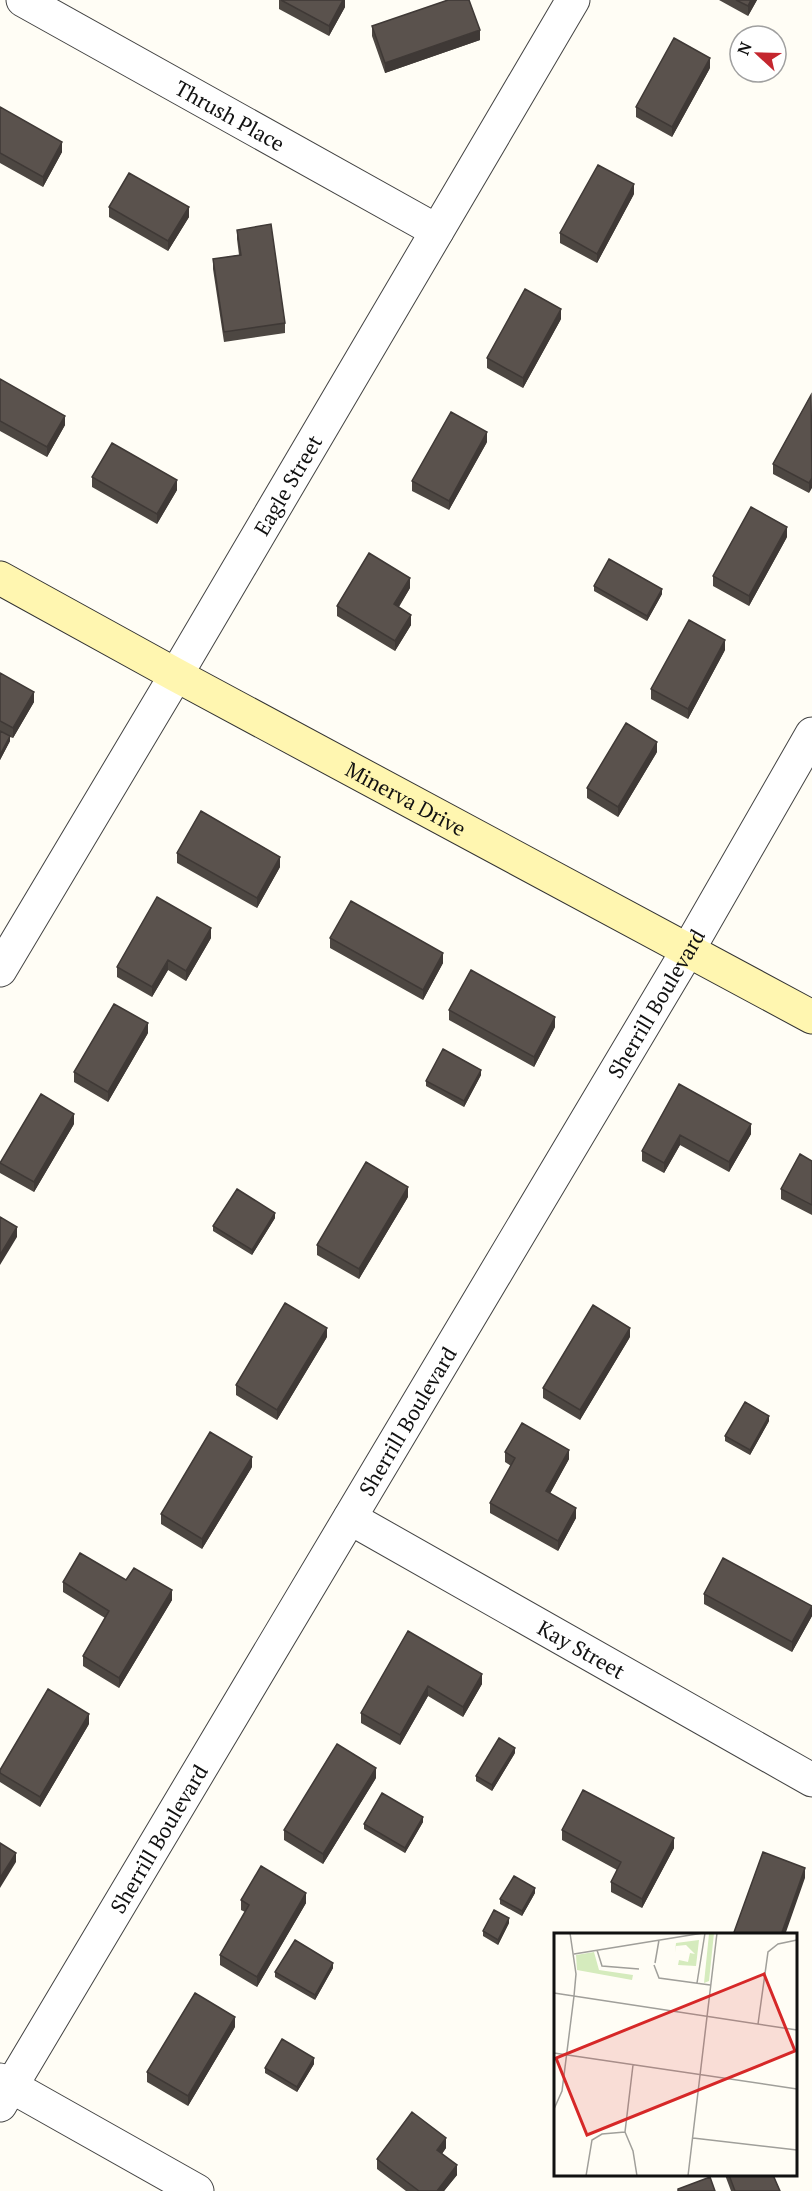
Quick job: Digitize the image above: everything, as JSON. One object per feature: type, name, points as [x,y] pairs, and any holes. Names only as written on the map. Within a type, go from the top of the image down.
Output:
[{"type":"street","name":"Thrush Place","points":[[23,0],[437,231]]},
{"type":"street","name":"Eagle Street","points":[[0,970],[573,0]]},
{"type":"street","name":"Minerva Drive","points":[[0,578],[812,1017]]},
{"type":"street","name":"Sherrill Boulevard","points":[[4,2090],[350,1518],[688,950],[812,734]]},
{"type":"street","name":"Kay Street","points":[[350,1518],[812,1780]]},
{"type":"street","points":[[4,2090],[197,2191]]},
{"type":"building","points":[[281,0],[343,0],[329,26]]},
{"type":"building","points":[[448,0],[469,0],[480,30],[385,63],[372,26]]},
{"type":"building","points":[[736,0],[751,0],[748,6]]},
{"type":"building","points":[[674,38],[710,58],[672,127],[636,107]]},
{"type":"building","points":[[0,107],[62,142],[43,177],[0,153]]},
{"type":"building","points":[[598,165],[634,184],[597,254],[560,233]]},
{"type":"building","points":[[129,173],[189,207],[168,241],[109,207]]},
{"type":"building","points":[[271,224],[285,323],[224,332],[213,259],[241,255],[237,230]]},
{"type":"building","points":[[525,289],[561,309],[523,378],[487,358]]},
{"type":"building","points":[[0,379],[65,416],[47,447],[0,421]]},
{"type":"building","points":[[811,395],[812,478],[809,483],[773,464]]},
{"type":"building","points":[[451,412],[487,432],[449,501],[412,481]]},
{"type":"building","points":[[112,443],[177,480],[157,514],[92,477]]},
{"type":"building","points":[[751,507],[787,527],[749,596],[713,576]]},
{"type":"building","points":[[369,553],[410,578],[394,604],[411,615],[395,641],[337,606]]},
{"type":"building","points":[[609,559],[662,589],[647,616],[594,586]]},
{"type":"building","points":[[689,620],[725,640],[688,709],[651,689]]},
{"type":"building","points":[[0,673],[34,692],[13,728],[0,721]]},
{"type":"building","points":[[626,723],[657,742],[618,807],[587,788]]},
{"type":"building","points":[[0,731],[10,736],[0,755]]},
{"type":"building","points":[[201,811],[280,857],[257,898],[177,853]]},
{"type":"building","points":[[157,897],[211,928],[186,971],[168,960],[152,987],[117,967]]},
{"type":"building","points":[[351,901],[443,953],[423,990],[330,938]]},
{"type":"building","points":[[471,970],[555,1017],[534,1057],[449,1010]]},
{"type":"building","points":[[114,1004],[148,1023],[108,1092],[74,1072]]},
{"type":"building","points":[[443,1049],[481,1070],[464,1101],[426,1081]]},
{"type":"building","points":[[679,1084],[751,1124],[729,1162],[680,1135],[664,1163],[642,1151]]},
{"type":"building","points":[[41,1094],[74,1114],[34,1182],[0,1163]]},
{"type":"building","points":[[800,1154],[812,1161],[812,1205],[781,1189]]},
{"type":"building","points":[[366,1162],[408,1187],[359,1269],[317,1245]]},
{"type":"building","points":[[237,1189],[275,1213],[252,1250],[213,1226]]},
{"type":"building","points":[[0,1217],[17,1227],[0,1255]]},
{"type":"building","points":[[285,1303],[327,1328],[277,1410],[236,1385]]},
{"type":"building","points":[[593,1305],[630,1328],[580,1410],[543,1388]]},
{"type":"building","points":[[745,1402],[769,1416],[750,1450],[725,1436]]},
{"type":"building","points":[[522,1423],[569,1450],[546,1491],[576,1508],[558,1541],[490,1503],[515,1458],[505,1452]]},
{"type":"building","points":[[210,1432],[252,1457],[202,1539],[161,1514]]},
{"type":"building","points":[[80,1553],[126,1580],[134,1568],[172,1590],[119,1678],[83,1656],[109,1611],[63,1582]]},
{"type":"building","points":[[723,1558],[812,1606],[792,1642],[704,1594]]},
{"type":"building","points":[[408,1631],[482,1674],[463,1707],[428,1686],[400,1735],[361,1713]]},
{"type":"building","points":[[48,1689],[89,1714],[40,1797],[0,1773],[0,1770]]},
{"type":"building","points":[[499,1738],[515,1748],[492,1785],[476,1776]]},
{"type":"building","points":[[337,1744],[376,1768],[323,1854],[284,1830]]},
{"type":"building","points":[[583,1790],[674,1838],[642,1899],[611,1882],[621,1862],[562,1830]]},
{"type":"building","points":[[382,1793],[423,1817],[405,1848],[364,1824]]},
{"type":"building","points":[[0,1843],[16,1853],[0,1878]]},
{"type":"building","points":[[763,1852],[805,1868],[782,1933],[734,1933]]},
{"type":"building","points":[[261,1866],[306,1893],[257,1977],[220,1955],[249,1905],[241,1900]]},
{"type":"building","points":[[514,1876],[535,1888],[522,1911],[500,1899]]},
{"type":"building","points":[[494,1910],[509,1918],[498,1940],[483,1931]]},
{"type":"building","points":[[295,1940],[333,1963],[315,1995],[275,1972]]},
{"type":"building","points":[[195,1993],[235,2017],[188,2096],[147,2072]]},
{"type":"building","points":[[282,2039],[314,2058],[297,2087],[265,2068]]},
{"type":"building","points":[[412,2112],[446,2138],[437,2150],[457,2165],[437,2191],[419,2191],[377,2159]]},
{"type":"building","points":[[729,2176],[773,2176],[780,2191],[735,2191]]},
{"type":"building","points":[[710,2177],[715,2191],[678,2191],[678,2189]]}]
